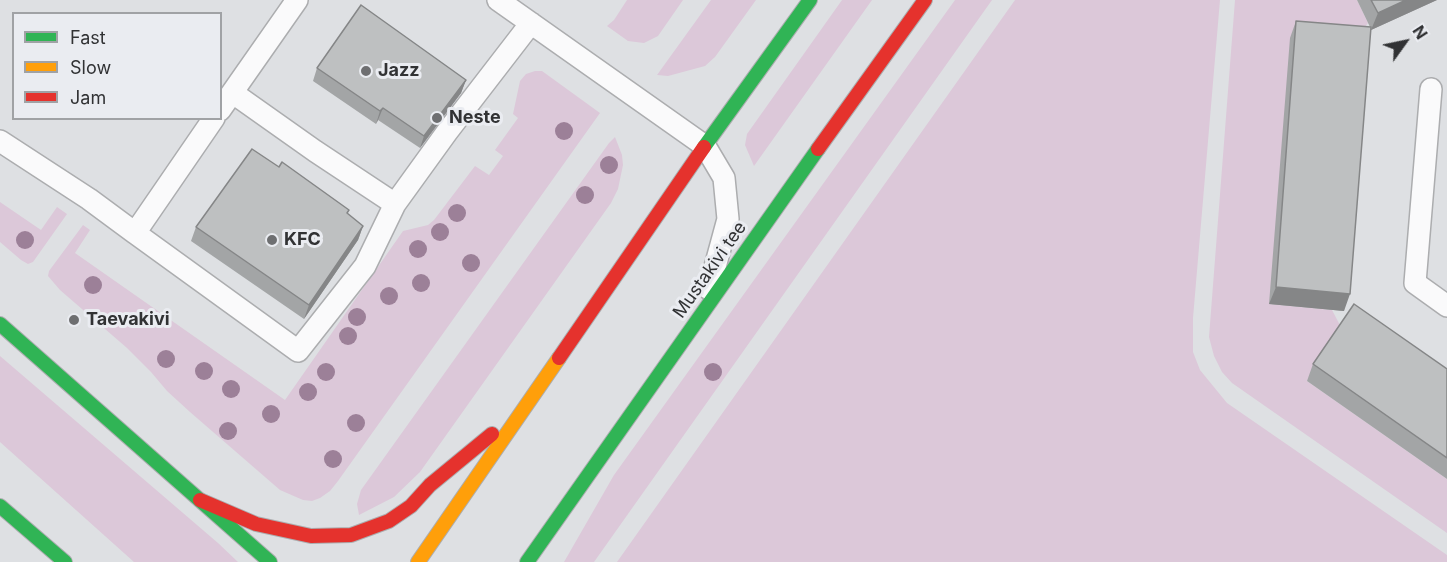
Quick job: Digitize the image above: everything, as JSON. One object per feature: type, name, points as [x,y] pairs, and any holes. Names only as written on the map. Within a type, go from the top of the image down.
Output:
[{"type":"main road","points":[[418,562],[705,146],[810,0]]},
{"type":"main road","name":"Mustakivi tee","points":[[527,562],[703,310],[925,0]]},
{"type":"main road","points":[[0,324],[270,562]]},
{"type":"main road","points":[[200,500],[267,527],[311,536],[351,535],[389,521],[411,506],[430,485],[523,408]]},
{"type":"main road","points":[[541,562],[571,498]]},
{"type":"main road","points":[[0,506],[65,562]]},
{"type":"lane","points":[[297,0],[226,101],[315,151],[395,204]]},
{"type":"lane","points":[[498,0],[705,146],[724,178],[728,219],[703,310]]},
{"type":"lane","points":[[0,141],[89,199],[298,351],[365,266],[395,204],[531,23]]},
{"type":"lane","points":[[1431,89],[1415,283],[1447,306]]},
{"type":"lane","points":[[135,233],[213,120]]},
{"type":"shaded area","points":[[627,0],[683,0],[658,36],[644,43],[628,41],[607,26],[614,20]]},
{"type":"shaded area","points":[[711,0],[756,0],[715,57],[705,66],[668,76],[657,75]]},
{"type":"shaded area","points":[[842,0],[872,0],[754,166],[745,145],[747,134]]},
{"type":"shaded area","points":[[955,0],[992,0],[594,562],[564,562],[614,475]]},
{"type":"shaded area","points":[[1015,0],[1220,0],[1193,318],[1193,352],[1200,370],[1227,403],[1447,555],[1447,562],[617,562]]},
{"type":"shaded area","points":[[1235,0],[1357,0],[1368,23],[1353,43],[1270,304],[1332,310],[1342,329],[1307,381],[1447,479],[1447,533],[1232,383],[1222,372],[1214,356],[1209,337]]},
{"type":"shaded area","points":[[542,71],[600,113],[338,481],[320,498],[312,501],[303,500],[280,490],[167,391],[127,348],[60,290],[48,276],[49,271],[83,225],[90,230],[75,253],[285,400],[403,231],[428,225],[434,220],[475,166],[489,175],[503,156],[495,150],[518,118],[513,114],[520,81],[526,74]]},
{"type":"shaded area","points":[[615,137],[623,165],[618,189],[611,203],[420,472],[394,497],[359,515],[357,504],[361,490]]},
{"type":"shaded area","points":[[0,202],[41,230],[57,207],[67,214],[33,262],[28,264],[21,260],[0,242]]},
{"type":"shaded area","points":[[0,356],[238,562],[134,562],[0,442]]},
{"type":"building","points":[[1371,0],[1406,0],[1378,13]]},
{"type":"building","points":[[361,5],[466,80],[424,136],[383,108],[380,111],[317,68]]},
{"type":"building","points":[[1296,21],[1371,27],[1350,294],[1276,287]]},
{"type":"building","points":[[252,149],[279,167],[282,162],[349,210],[347,213],[363,226],[309,305],[196,227]]},
{"type":"building","points":[[1354,304],[1447,369],[1447,458],[1313,364]]},
{"type":"traffic: fast","points":[[704,147],[810,0]]},
{"type":"traffic: fast","points":[[527,562],[818,149]]},
{"type":"traffic: fast","points":[[0,324],[270,562]]},
{"type":"traffic: fast","points":[[0,506],[65,562]]},
{"type":"traffic: slow","points":[[418,562],[559,358]]},
{"type":"traffic: jam","points":[[818,149],[925,0]]},
{"type":"traffic: jam","points":[[559,358],[704,147]]},
{"type":"traffic: jam","points":[[200,500],[256,524],[311,536],[351,535],[389,521],[411,506],[430,485],[492,434]]},
{"type":"place","name":"Jazz","points":[[366,71]]},
{"type":"place","name":"Neste","points":[[437,118]]},
{"type":"place","name":"KFC","points":[[272,240]]},
{"type":"place","name":"Taevakivi","points":[[74,320]]}]
